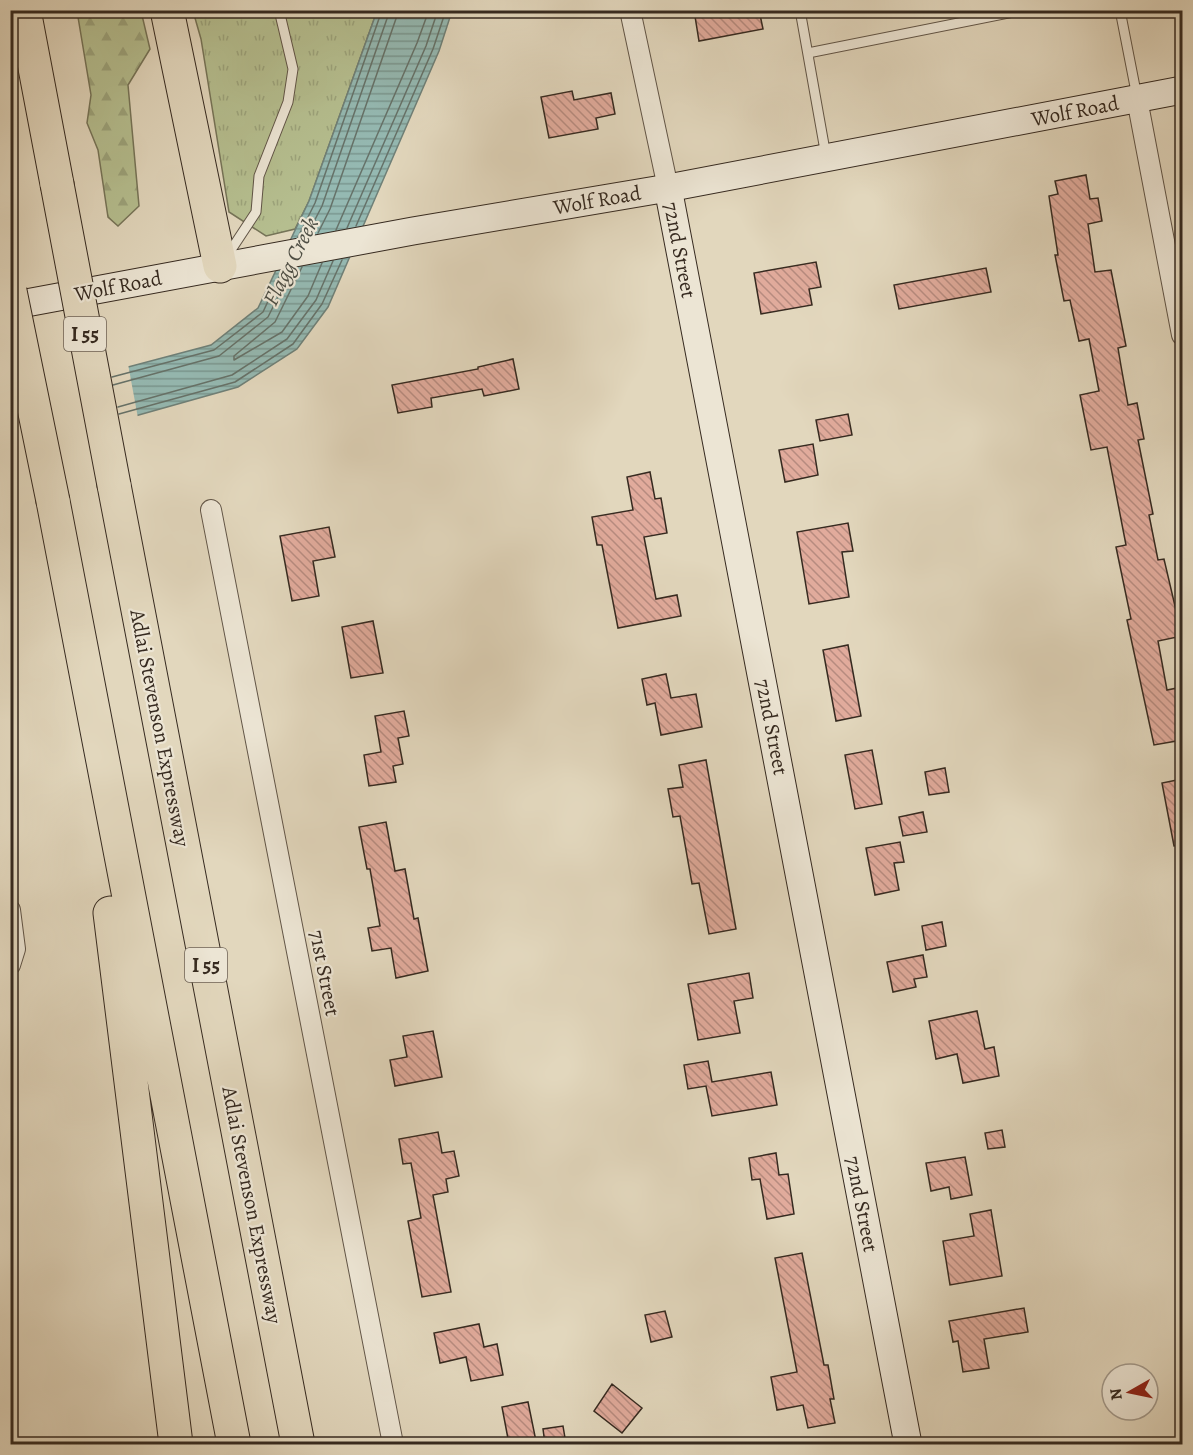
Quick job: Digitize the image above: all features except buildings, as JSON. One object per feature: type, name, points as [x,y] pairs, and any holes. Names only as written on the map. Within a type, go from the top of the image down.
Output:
[{"type":"highway","name":"Adlai Stevenson Expressway","points":[[24,10],[298,1444]]},
{"type":"highway","points":[[38,10],[46,125]]},
{"type":"highway","points":[[167,10],[220,266]]},
{"type":"highway","points":[[10,291],[65,563],[234,1444]]},
{"type":"highway","points":[[65,563],[120,981],[176,1444]]},
{"type":"street","name":"72nd Street","points":[[630,10],[668,188],[908,1444]]},
{"type":"street","name":"Wolf Road","points":[[10,306],[413,231],[668,188],[1182,90]]},
{"type":"street","points":[[1137,99],[1182,334]]},
{"type":"street","name":"71st Street","points":[[211,510],[393,1444]]},
{"type":"street","points":[[10,910],[15,950],[11,965]]},
{"type":"lane","points":[[220,266],[256,212],[259,177],[288,102],[293,69],[279,10]]},
{"type":"lane","points":[[801,10],[827,158]]},
{"type":"lane","points":[[808,53],[1024,10]]},
{"type":"lane","points":[[1120,10],[1137,99]]},
{"type":"green space","points":[[77,11],[141,11],[150,49],[128,85],[139,206],[118,226],[108,217],[98,150],[87,123],[91,95]]},
{"type":"green space","points":[[193,11],[377,11],[309,201],[295,229],[266,236],[229,212],[201,39]]},
{"type":"water","name":"Flagg Creek","points":[[377,11],[452,11],[439,51],[328,307],[297,349],[238,387],[11,451],[11,398],[211,345],[258,308],[309,201]]},
{"type":"pier","points":[[128,364],[138,418],[10,454],[10,395]]}]
